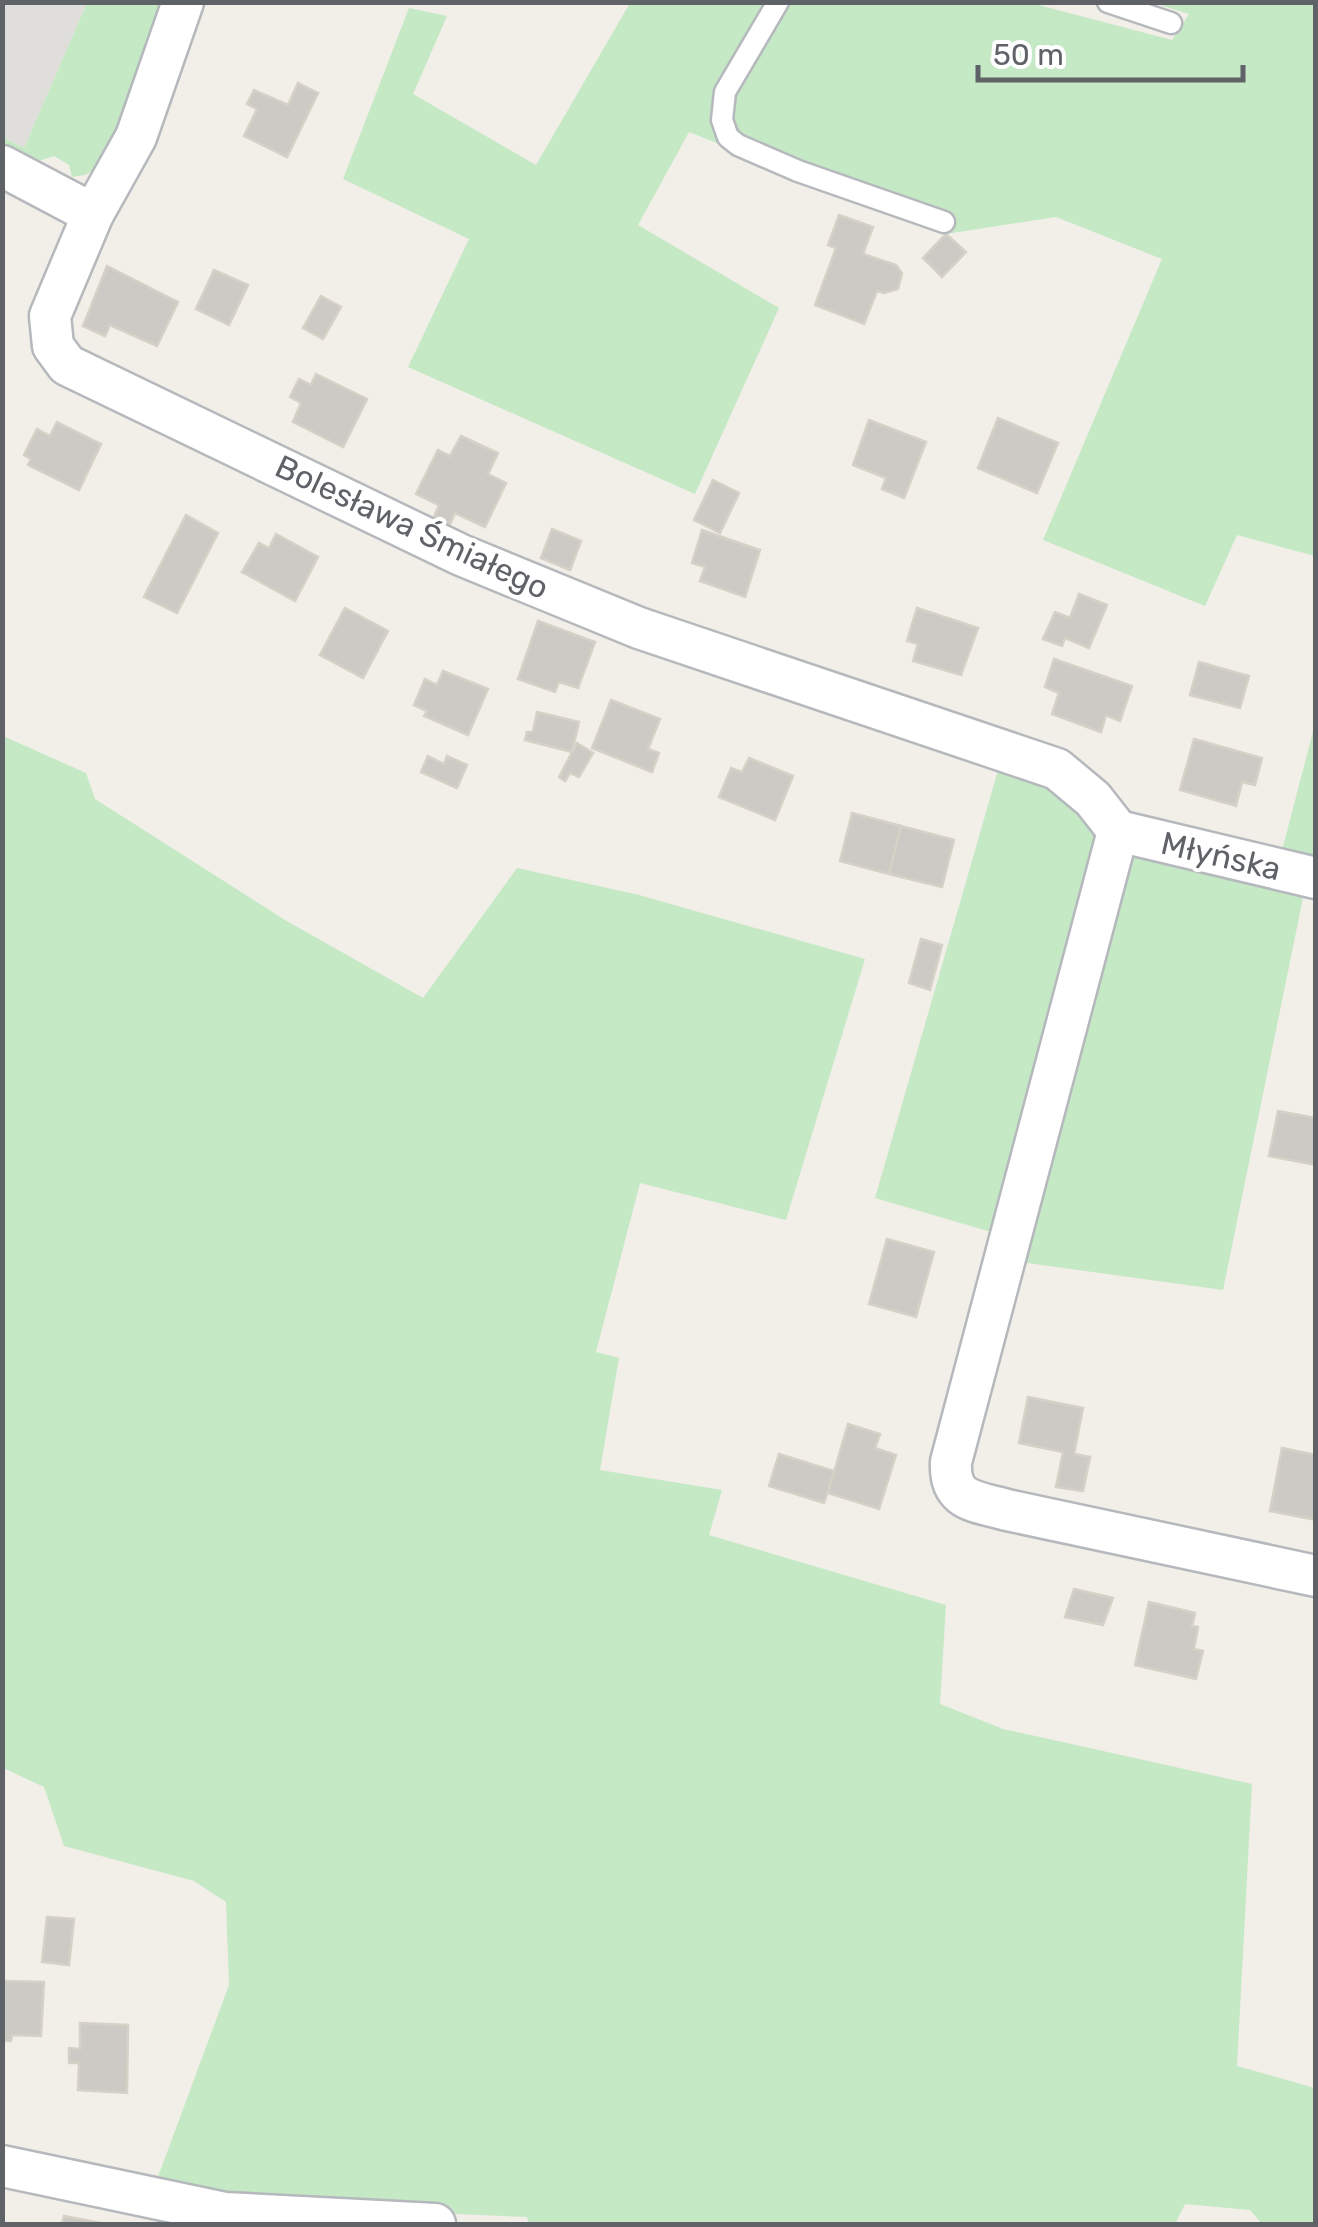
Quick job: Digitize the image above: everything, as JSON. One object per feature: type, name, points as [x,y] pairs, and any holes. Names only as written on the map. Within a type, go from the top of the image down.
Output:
[{"type":"street","name":"Bolesława Śmiałego","points":[[184,2],[136,137],[94,214],[49,322],[55,351],[67,364],[462,555],[604,613],[1057,769],[1093,799],[1122,832]]},
{"type":"street","points":[[2,166],[94,214]]},
{"type":"street","points":[[1122,832],[951,1462],[951,1481],[956,1492],[970,1500],[1007,1510],[1316,1576]]},
{"type":"street","name":"Młyńska","points":[[1122,832],[1316,878]]},
{"type":"street","points":[[2,2166],[226,2213],[435,2224]]},
{"type":"lane","points":[[778,2],[726,92],[722,120],[728,137],[738,146],[798,171],[944,222]]},
{"type":"lane","points":[[1108,2],[1171,23]]},
{"type":"shaded area","points":[[2,3],[87,3],[24,148],[3,137]]},
{"type":"green space","points":[[87,3],[172,3],[101,165],[85,175],[72,177],[69,165],[54,156],[29,164],[3,152],[2,137],[24,148]]},
{"type":"green space","points":[[630,3],[1031,3],[1172,40],[1189,14],[1154,3],[1315,3],[1315,556],[1237,535],[1205,606],[1043,540],[1162,259],[1056,217],[946,234],[689,132],[638,225],[779,308],[695,494],[408,367],[469,239],[343,179],[409,8],[447,16],[413,94],[536,165]]},
{"type":"green space","points":[[1315,724],[1315,864],[1280,858]]},
{"type":"green space","points":[[3,736],[86,773],[95,799],[285,920],[423,998],[517,868],[639,895],[865,959],[786,1220],[640,1183],[596,1352],[619,1358],[600,1470],[722,1490],[709,1535],[946,1605],[940,1704],[1003,1729],[1252,1784],[1237,2066],[1315,2088],[1315,2224],[1262,2224],[1250,2210],[1185,2204],[1175,2224],[529,2224],[527,2217],[337,2209],[250,2194],[152,2193],[229,1985],[226,1902],[194,1881],[64,1846],[44,1787],[3,1768]]},
{"type":"green space","points":[[999,767],[1054,788],[1105,844],[998,1234],[875,1198]]},
{"type":"green space","points":[[1130,846],[1305,888],[1223,1290],[1020,1262]]},
{"type":"building","points":[[298,83],[318,93],[287,157],[244,136],[257,109],[247,104],[254,90],[288,105]]},
{"type":"building","points":[[839,215],[873,227],[863,254],[896,265],[902,273],[898,289],[877,291],[864,324],[815,305],[836,248],[828,245]]},
{"type":"building","points":[[946,234],[966,252],[942,277],[923,258]]},
{"type":"building","points":[[107,266],[178,302],[157,346],[110,325],[105,336],[83,326]]},
{"type":"building","points":[[214,270],[248,285],[229,325],[196,309]]},
{"type":"building","points":[[321,296],[341,307],[323,339],[303,328]]},
{"type":"building","points":[[316,374],[367,399],[343,447],[293,422],[301,403],[290,397],[299,379],[311,385]]},
{"type":"building","points":[[998,418],[1058,443],[1037,493],[978,468]]},
{"type":"building","points":[[869,420],[926,442],[904,498],[882,489],[886,478],[853,465]]},
{"type":"building","points":[[57,422],[101,444],[79,490],[28,465],[31,459],[24,455],[37,429],[50,436]]},
{"type":"building","points":[[461,436],[498,453],[488,474],[506,483],[485,527],[455,513],[450,524],[434,517],[439,505],[416,494],[438,450],[450,456]]},
{"type":"building","points":[[713,480],[739,493],[720,533],[694,520]]},
{"type":"building","points":[[186,515],[218,533],[177,613],[144,597]]},
{"type":"building","points":[[552,529],[581,541],[570,570],[541,558]]},
{"type":"building","points":[[702,530],[760,550],[745,597],[700,581],[705,567],[692,563]]},
{"type":"building","points":[[276,534],[318,557],[295,601],[242,572],[259,543],[269,548]]},
{"type":"building","points":[[1079,594],[1107,605],[1089,648],[1065,638],[1062,646],[1043,639],[1055,612],[1070,618]]},
{"type":"building","points":[[345,608],[388,631],[363,678],[320,655]]},
{"type":"building","points":[[917,608],[978,628],[961,675],[913,661],[918,644],[907,641]]},
{"type":"building","points":[[538,621],[595,642],[578,688],[559,682],[555,692],[518,679]]},
{"type":"building","points":[[1054,659],[1132,686],[1120,721],[1106,715],[1101,732],[1052,714],[1059,693],[1045,687]]},
{"type":"building","points":[[1199,662],[1249,676],[1240,708],[1190,695]]},
{"type":"building","points":[[443,671],[488,689],[468,735],[424,716],[427,711],[414,705],[425,679],[437,685]]},
{"type":"building","points":[[611,700],[660,719],[648,749],[659,753],[652,772],[592,748]]},
{"type":"building","points":[[537,712],[579,722],[572,752],[525,740],[527,732],[533,732]]},
{"type":"building","points":[[1194,739],[1262,758],[1255,785],[1242,782],[1236,806],[1180,790]]},
{"type":"building","points":[[577,743],[593,753],[579,777],[570,773],[565,781],[559,777]]},
{"type":"building","points":[[428,756],[444,764],[447,756],[467,765],[457,788],[421,772]]},
{"type":"building","points":[[749,758],[793,776],[775,820],[719,797],[731,768],[742,772]]},
{"type":"building","points":[[852,813],[901,826],[889,874],[840,861]]},
{"type":"building","points":[[901,826],[954,840],[942,887],[889,874]]},
{"type":"building","points":[[921,939],[942,945],[930,990],[909,983]]},
{"type":"building","points":[[1278,1111],[1316,1118],[1316,1165],[1269,1156]]},
{"type":"building","points":[[887,1239],[934,1252],[916,1317],[869,1304]]},
{"type":"building","points":[[1028,1397],[1083,1408],[1074,1454],[1090,1457],[1083,1491],[1056,1487],[1063,1452],[1019,1443]]},
{"type":"building","points":[[848,1424],[880,1434],[875,1448],[896,1455],[879,1509],[828,1493]]},
{"type":"building","points":[[1282,1448],[1316,1455],[1316,1520],[1270,1511]]},
{"type":"building","points":[[779,1454],[834,1471],[824,1503],[769,1486]]},
{"type":"building","points":[[1074,1589],[1113,1598],[1103,1625],[1065,1617]]},
{"type":"building","points":[[1149,1602],[1195,1613],[1192,1626],[1198,1627],[1194,1649],[1203,1651],[1196,1679],[1135,1665]]},
{"type":"building","points":[[47,1917],[74,1919],[69,1965],[42,1962]]},
{"type":"building","points":[[2,1981],[44,1982],[41,2036],[12,2035],[11,2041],[2,2041]]},
{"type":"building","points":[[80,2023],[128,2025],[127,2093],[78,2090],[79,2063],[69,2063],[69,2048],[80,2049]]},
{"type":"building","points":[[64,2216],[106,2224],[62,2224]]}]
